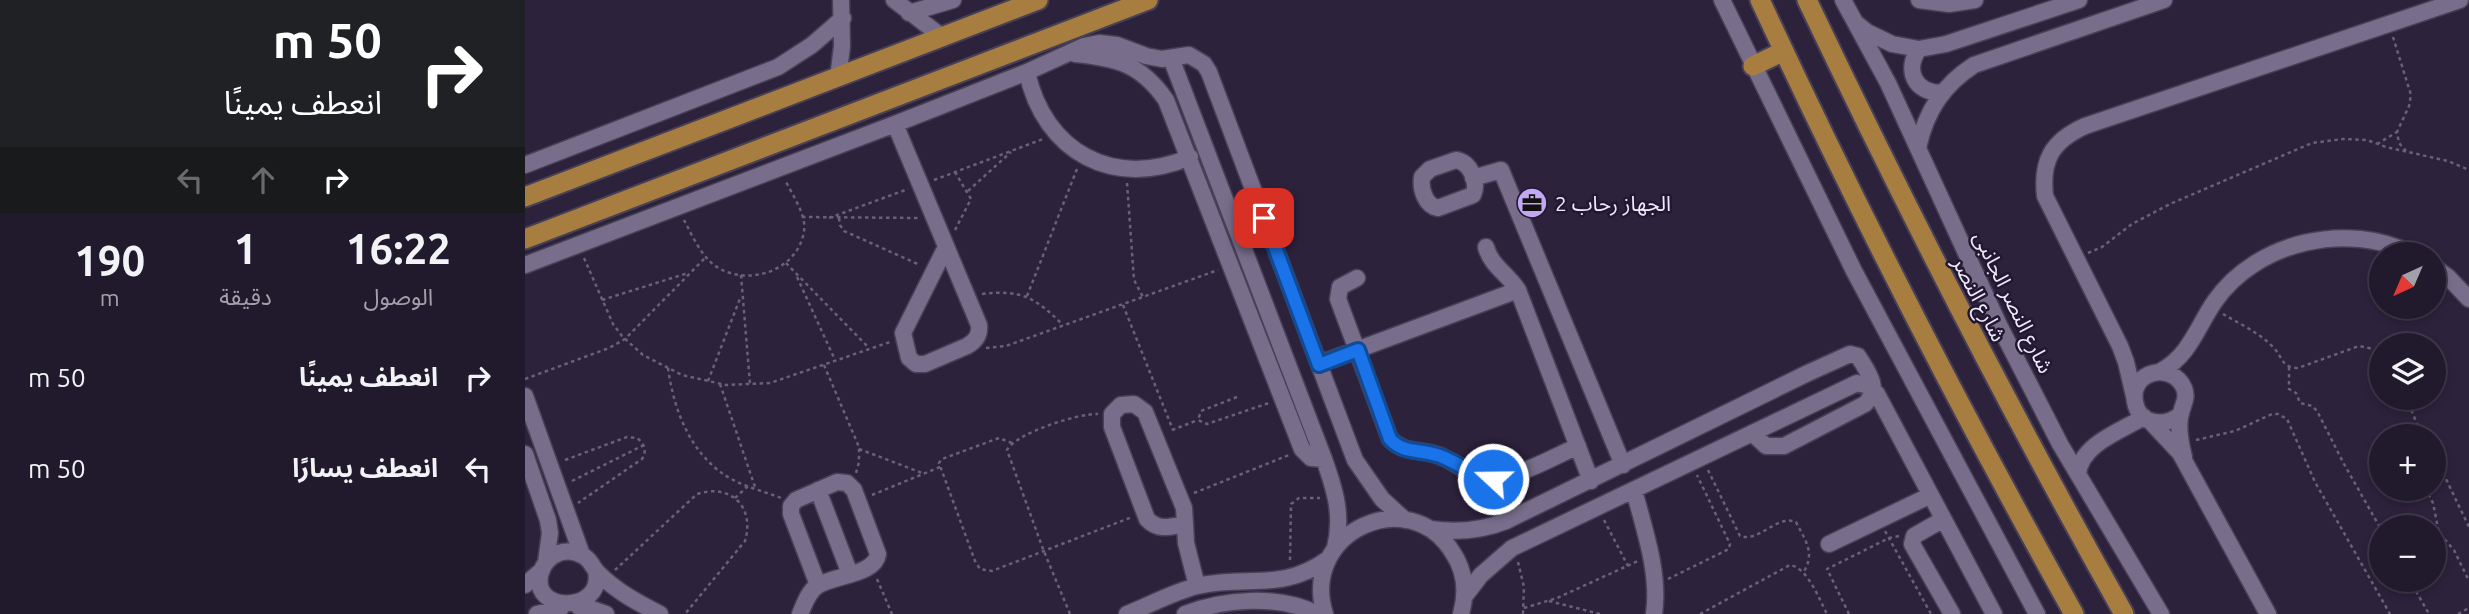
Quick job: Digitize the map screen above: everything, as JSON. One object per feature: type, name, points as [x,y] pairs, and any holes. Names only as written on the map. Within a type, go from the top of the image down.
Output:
[{"type":"main road","points":[[525,197],[1038,0]]},
{"type":"main road","points":[[525,239],[1148,0]]},
{"type":"main road","points":[[1760,0],[1927,342],[2074,614]]},
{"type":"main road","name":"شارع النصر","points":[[1807,0],[1963,316],[2124,614]]},
{"type":"main road","points":[[1753,66],[1784,51]]},
{"type":"street","points":[[838,78],[842,46],[841,0]]},
{"type":"street","points":[[894,0],[941,36]]},
{"type":"street","points":[[909,13],[953,0]]},
{"type":"street","points":[[1721,0],[1861,283],[2037,614]]},
{"type":"street","name":"شارع النصر الجانبى","points":[[1843,0],[1888,83],[2000,327],[2060,444],[2161,614]]},
{"type":"street","points":[[1919,0],[1949,4],[1975,0]]},
{"type":"street","points":[[1855,22],[1867,32],[1892,44],[1919,49],[1946,44],[2079,0]]},
{"type":"street","points":[[1918,148],[1922,128],[1941,93],[1974,65],[2164,0]]},
{"type":"street","points":[[2268,614],[2187,466],[2171,441],[2142,412],[2120,346],[2045,196],[2043,179],[2047,161],[2056,146],[2069,134],[2085,126],[2456,1]]},
{"type":"street","points":[[525,164],[778,67],[812,45],[843,18]]},
{"type":"street","points":[[525,265],[895,124],[1027,72],[1084,46],[1109,43],[1146,56],[1171,58],[1189,55],[1198,58],[1209,72],[1355,460],[1382,499],[1405,520]]},
{"type":"street","points":[[1919,49],[1911,63],[1914,79],[1925,91],[1941,93]]},
{"type":"street","points":[[1069,53],[1103,57],[1133,66],[1146,76],[1166,100],[1302,449],[1311,458],[1324,459]]},
{"type":"street","points":[[1171,58],[1338,499],[1340,523],[1321,584],[1325,614]]},
{"type":"street","points":[[1027,72],[1037,106],[1056,134],[1082,155],[1096,162],[1126,170],[1156,169],[1190,157]]},
{"type":"street","points":[[895,124],[979,325],[973,343],[920,365],[909,358],[903,337],[905,325],[946,247]]},
{"type":"street","points":[[1473,178],[1501,170],[1623,465]]},
{"type":"street","points":[[2187,466],[2182,443],[2181,414],[2186,400],[2183,386],[2185,360],[2211,307],[2226,287],[2254,264],[2287,248],[2310,241],[2335,238],[2377,242]]},
{"type":"street","points":[[1486,247],[1492,262],[1508,276],[1518,290],[1591,481]]},
{"type":"street","points":[[2447,276],[2469,299]]},
{"type":"street","points":[[1357,278],[1340,287],[1337,295],[1390,439],[1405,450],[1433,453],[1450,459],[1478,477],[1493,479],[1508,476],[1578,446]]},
{"type":"street","points":[[1319,365],[1518,290]]},
{"type":"street","points":[[2120,346],[2140,365],[2178,378],[2183,386]]},
{"type":"street","points":[[2142,412],[2140,381],[2181,358],[2189,348]]},
{"type":"street","points":[[1126,614],[1196,586],[1289,579],[1310,571],[1354,530],[1379,520],[1405,520],[1430,529],[1461,532],[1492,526],[1591,481],[1808,373],[1855,354],[1871,378],[1874,389],[1929,496],[1993,614]]},
{"type":"street","points":[[1808,373],[1821,400]]},
{"type":"street","points":[[1464,597],[1481,575],[1512,548],[1857,383],[1874,389]]},
{"type":"street","points":[[1752,433],[1766,446],[1784,446],[1865,404],[1870,400],[1874,389]]},
{"type":"street","points":[[525,396],[582,555]]},
{"type":"street","points":[[1185,524],[1158,527],[1152,524],[1145,512],[1111,428],[1112,414],[1121,405],[1128,403],[1145,412],[1185,514],[1186,543],[1196,586]]},
{"type":"street","points":[[2060,444],[2071,446],[2087,442],[2142,412]]},
{"type":"street","points":[[2142,412],[2167,423],[2181,414]]},
{"type":"street","points":[[2078,474],[2082,460],[2092,448],[2142,412]]},
{"type":"street","points":[[1686,434],[1697,460]]},
{"type":"street","points":[[525,454],[550,533],[541,589],[552,604],[561,608]]},
{"type":"street","points":[[800,614],[810,593],[818,585],[872,566],[878,554],[850,485],[837,482],[793,502],[791,514],[818,585]]},
{"type":"street","points":[[818,490],[851,574]]},
{"type":"street","points":[[1634,490],[1655,585],[1654,614]]},
{"type":"street","points":[[1567,492],[1579,516]]},
{"type":"street","points":[[1829,544],[1929,496]]},
{"type":"street","points":[[1942,520],[1917,533],[1912,544],[1952,614]]},
{"type":"street","points":[[1430,529],[1450,547],[1457,559],[1464,584],[1461,614]]},
{"type":"street","points":[[525,585],[552,557],[567,551],[582,555],[625,595],[660,614]]},
{"type":"street","points":[[579,607],[592,596],[601,575]]},
{"type":"street","points":[[1185,614],[1227,601],[1285,603],[1317,614]]},
{"type":"street","points":[[537,614],[579,607],[606,614]]},
{"type":"path","points":[[2388,24],[2411,94],[2409,106],[2397,132],[2399,143],[2406,151]]},
{"type":"path","points":[[2376,144],[2397,132]]},
{"type":"path","points":[[829,218],[1056,134]]},
{"type":"path","points":[[2076,259],[2102,247],[2131,224],[2170,204],[2312,143],[2367,140],[2448,161],[2469,170]]},
{"type":"path","points":[[968,191],[1013,150]]},
{"type":"path","points":[[1027,296],[1082,155]]},
{"type":"path","points":[[677,208],[706,257],[722,269],[750,277],[769,273],[786,263],[798,248],[805,230],[780,168]]},
{"type":"path","points":[[1126,170],[1134,280],[1143,298]]},
{"type":"path","points":[[946,247],[970,202],[968,191],[955,172]]},
{"type":"path","points":[[802,217],[934,218]]},
{"type":"path","points":[[839,218],[839,225],[844,231],[933,272]]},
{"type":"path","points":[[578,245],[613,324],[643,355],[682,375],[720,384],[770,383],[903,337]]},
{"type":"path","points":[[525,379],[609,348],[625,339],[706,257]]},
{"type":"path","points":[[786,263],[870,349]]},
{"type":"path","points":[[973,343],[995,348],[1231,265]]},
{"type":"path","points":[[602,300],[691,272]]},
{"type":"path","points":[[796,274],[835,361]]},
{"type":"path","points":[[741,275],[750,384]]},
{"type":"path","points":[[967,297],[1005,291],[1027,296],[1037,301],[1063,325]]},
{"type":"path","points":[[708,381],[743,293]]},
{"type":"path","points":[[1123,305],[1173,430]]},
{"type":"path","points":[[2211,307],[2256,333],[2289,367],[2298,368],[2359,346],[2369,348]]},
{"type":"path","points":[[824,365],[859,449],[856,474],[850,485]]},
{"type":"path","points":[[2289,367],[2289,389],[2296,393],[2300,403],[2317,411],[2373,515]]},
{"type":"path","points":[[668,368],[680,421],[694,444],[712,464],[734,480],[793,502]]},
{"type":"path","points":[[720,384],[755,488]]},
{"type":"path","points":[[1198,420],[1201,411],[1237,397]]},
{"type":"path","points":[[1155,438],[1198,420],[1207,424],[1282,398]]},
{"type":"path","points":[[1070,614],[1007,450],[1011,443],[1066,420],[1089,414],[1112,414]]},
{"type":"path","points":[[2182,443],[2235,431],[2272,414],[2287,419],[2315,482],[2390,614]]},
{"type":"path","points":[[550,465],[627,438],[637,438],[644,445],[642,459],[567,511]]},
{"type":"path","points":[[1011,443],[999,438],[942,459],[939,463],[979,569],[992,570],[1145,512]]},
{"type":"path","points":[[558,487],[644,445]]},
{"type":"path","points":[[859,449],[925,474]]},
{"type":"path","points":[[1180,498],[1302,449]]},
{"type":"path","points":[[1697,460],[1740,536],[1748,538],[1785,520],[1796,522],[1810,550],[1803,573]]},
{"type":"path","points":[[1655,585],[1729,549],[1730,544],[1697,460]]},
{"type":"path","points":[[858,500],[940,467]]},
{"type":"path","points":[[2446,477],[2467,517],[2469,527]]},
{"type":"path","points":[[735,498],[748,486]]},
{"type":"path","points":[[601,575],[697,494],[719,490],[735,498],[744,509],[748,520],[745,541],[685,614]]},
{"type":"path","points":[[1289,579],[1293,501],[1299,498],[1338,499]]},
{"type":"path","points":[[2432,501],[2439,533],[2454,550],[2469,581]]},
{"type":"path","points":[[1597,507],[1628,566]]},
{"type":"path","points":[[1879,520],[1931,614]]},
{"type":"path","points":[[1849,614],[1827,569],[1889,538],[1897,536],[1912,540]]},
{"type":"path","points":[[1512,548],[1524,587],[1523,614]]},
{"type":"path","points":[[1524,608],[1548,601],[1650,555]]},
{"type":"path","points":[[872,566],[893,614]]},
{"type":"path","points":[[1700,614],[1785,567],[1795,566],[1803,573],[1827,614]]},
{"type":"path","points":[[2416,592],[2429,614]]},
{"type":"path","points":[[1548,601],[1600,614]]},
{"type":"path","points":[[2458,614],[2469,608]]},
{"type":"place","name":"الجهاز رحاب 2","points":[[1532,203]]},
{"type":"route","points":[[1264,218],[1319,365],[1358,350],[1390,439],[1397,446],[1405,450],[1433,453],[1450,459],[1478,477],[1493,479]]}]
